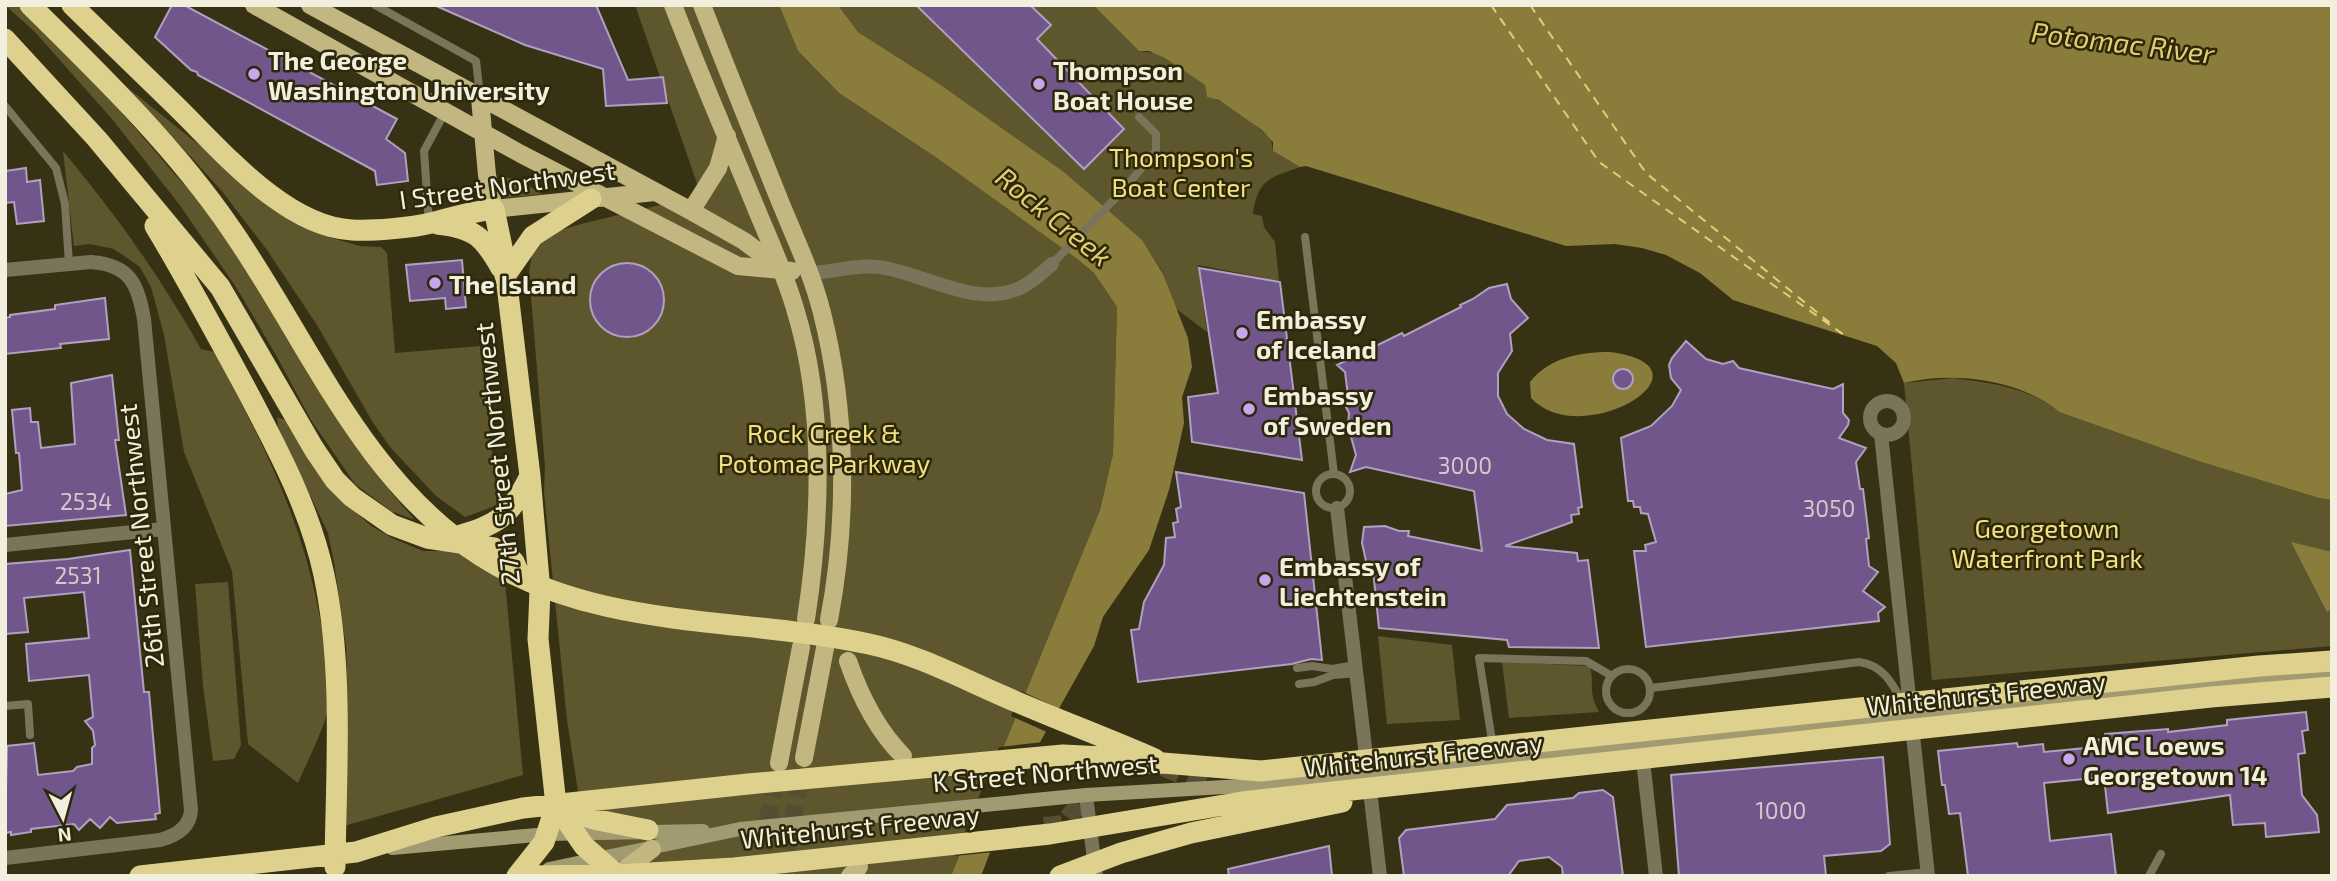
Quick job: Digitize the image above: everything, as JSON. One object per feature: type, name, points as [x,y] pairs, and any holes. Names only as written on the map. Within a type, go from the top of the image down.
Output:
[{"type":"highway","points":[[30,5],[125,101],[211,200],[258,269],[359,434],[405,493],[438,525],[480,555],[546,589],[619,611],[817,635],[874,645],[931,665],[1163,763]]},
{"type":"highway","name":"I Street Northwest","points":[[72,5],[243,171],[299,213],[350,230],[429,223],[465,212],[494,209]]},
{"type":"highway","points":[[5,39],[49,85],[220,287],[314,449],[335,480],[352,497],[392,525],[427,538],[494,548],[505,553],[518,569],[538,639]]},
{"type":"highway","points":[[124,173],[197,297],[265,425],[289,475],[317,548],[329,605],[336,673],[335,868]]},
{"type":"highway","points":[[429,223],[461,227],[479,236],[492,251],[505,276],[533,236],[598,199]]},
{"type":"highway","name":"27th Street Northwest","points":[[494,209],[530,476],[540,591],[538,639],[556,805]]},
{"type":"highway","points":[[443,540],[484,528],[506,515],[530,476]]},
{"type":"highway","name":"Whitehurst Freeway","points":[[556,805],[1038,756],[1083,755],[1135,764],[1163,763],[1261,771],[2259,666],[2332,661]]},
{"type":"highway","name":"Whitehurst Freeway","points":[[519,876],[616,876],[734,868],[1050,834],[1242,802],[2211,697],[2332,687]]},
{"type":"highway","points":[[1060,876],[1121,853],[1230,823],[1311,809],[1433,781]]},
{"type":"highway","points":[[556,805],[596,859],[616,876]]},
{"type":"highway","points":[[519,876],[548,834],[556,805]]},
{"type":"highway","points":[[556,805],[650,839]]},
{"type":"highway","name":"K Street Northwest","points":[[140,876],[356,852],[437,835],[523,808],[556,805]]},
{"type":"main road","points":[[254,5],[598,199],[738,266],[810,273]]},
{"type":"main road","points":[[310,5],[330,10],[480,98],[691,211],[744,241],[783,270]]},
{"type":"main road","points":[[673,5],[783,270],[801,332],[815,427],[816,527],[806,619]]},
{"type":"main road","points":[[702,5],[810,273],[826,328],[838,413],[842,503],[835,622]]},
{"type":"main road","name":"27th Street Northwest","points":[[480,98],[486,175],[494,209]]},
{"type":"main road","points":[[691,211],[718,167],[727,136]]},
{"type":"main road","name":"I Street Northwest","points":[[494,209],[655,192]]},
{"type":"main road","points":[[779,763],[801,647]]},
{"type":"main road","points":[[804,758],[825,648]]},
{"type":"main road","points":[[848,661],[862,698],[890,744],[903,756]]},
{"type":"main road","name":"K Street Northwest","points":[[437,835],[575,833],[650,839],[1086,795],[1368,776],[2252,681],[2332,676]]},
{"type":"main road","points":[[616,876],[650,839]]},
{"type":"main road","name":"K Street Northwest","points":[[519,876],[596,859],[650,839]]},
{"type":"street","name":"26th Street Northwest","points":[[5,858],[160,840],[177,833],[186,826],[191,817],[141,306],[130,279],[116,266],[91,262],[69,264]]},
{"type":"street","points":[[5,270],[69,264]]},
{"type":"street","points":[[810,273],[871,266],[962,290],[988,294],[1022,287],[1052,264]]},
{"type":"street","points":[[1881,434],[1928,874]]},
{"type":"street","points":[[1337,508],[1380,876]]},
{"type":"street","points":[[5,545],[163,529]]},
{"type":"street","points":[[1642,746],[1656,876]]},
{"type":"street","points":[[1086,795],[1096,876]]},
{"type":"lane","points":[[375,5],[476,61],[480,98]]},
{"type":"lane","points":[[5,106],[56,168],[65,204],[69,264]]},
{"type":"lane","points":[[429,223],[424,151],[445,112]]},
{"type":"lane","points":[[1052,264],[1156,151],[1156,134],[1139,117]]},
{"type":"lane","points":[[1305,237],[1334,474]]},
{"type":"lane","points":[[1334,474],[1346,480],[1350,491],[1347,502],[1337,508],[1326,507],[1316,495],[1320,479],[1334,474]]},
{"type":"lane","points":[[1495,762],[1479,657],[1587,661],[1612,676]]},
{"type":"lane","points":[[1651,688],[1859,662],[1869,663],[1884,672],[1911,718]]},
{"type":"lane","points":[[1297,668],[1312,666],[1356,669]]},
{"type":"lane","points":[[1299,684],[1356,669]]},
{"type":"lane","points":[[1623,669],[1638,670],[1645,675],[1651,688],[1644,708],[1631,713],[1616,710],[1607,698],[1607,683],[1623,669]]},
{"type":"lane","points":[[5,706],[27,704],[30,735]]},
{"type":"lane","points":[[1631,713],[1642,746]]},
{"type":"lane","points":[[2149,876],[2161,854]]},
{"type":"lane","points":[[1889,876],[1928,874]]},
{"type":"green space","points":[[5,5],[19,5],[116,106],[210,214],[245,266],[336,416],[387,487],[415,520],[391,511],[355,484],[311,420],[236,287],[179,204],[112,119],[35,32]]},
{"type":"green space","name":"Rock Creek & Potomac Parkway","points":[[635,5],[779,5],[798,51],[839,93],[934,156],[1076,258],[1094,273],[1117,307],[1113,454],[1100,510],[951,876],[591,876],[567,720],[544,492],[545,467],[529,272],[535,238],[701,195]]},
{"type":"green space","name":"Thompson's Boat Center","points":[[838,5],[1093,5],[1139,51],[1155,53],[1167,59],[1205,85],[1207,97],[1232,108],[1250,121],[1271,139],[1273,151],[1300,167],[1273,177],[1262,187],[1255,202],[1253,214],[1262,216],[1264,227],[1275,242],[1279,281],[1198,265],[1207,332],[1175,308],[1163,273],[1142,241],[1064,172],[938,83],[858,32]]},
{"type":"green space","points":[[128,88],[218,160],[274,211],[332,238],[360,246],[381,247],[387,253],[395,353],[480,346],[498,505],[465,517],[436,496],[390,447],[317,325],[267,250],[221,190]]},
{"type":"green space","points":[[63,151],[136,247],[201,349],[214,352],[249,417],[292,517],[304,551],[321,624],[328,688],[326,716],[298,783],[248,744],[232,571],[184,452],[164,335],[151,287],[140,267],[114,249],[90,244],[74,246]]},
{"type":"green space","points":[[502,177],[516,179],[543,194],[504,198]]},
{"type":"green space","name":"Georgetown Waterfront Park","points":[[1953,378],[1995,384],[2022,392],[2059,412],[2198,461],[2332,500],[2332,646],[1932,680],[1904,383]]},
{"type":"green space","points":[[277,417],[289,421],[349,506],[371,526],[423,551],[456,551],[505,581],[523,775],[344,826],[348,699],[346,647],[334,562],[328,533],[278,427]]},
{"type":"green space","points":[[228,582],[241,745],[234,759],[213,761],[203,686],[195,584]]},
{"type":"green space","points":[[1378,636],[1452,645],[1460,720],[1387,724]]},
{"type":"green space","points":[[1502,662],[1590,666],[1592,693],[1599,712],[1509,718]]},
{"type":"water","name":"Rock Creek","points":[[779,5],[838,5],[858,32],[938,83],[1064,172],[1142,240],[1163,274],[1188,338],[1192,367],[1182,397],[1184,423],[1169,490],[1149,550],[1103,617],[1094,646],[1016,785],[981,876],[951,876],[1100,510],[1113,454],[1117,307],[1094,273],[1076,258],[934,156],[839,93],[798,51]]},
{"type":"water","name":"Potomac River","points":[[1093,5],[2332,5],[2332,500],[2198,461],[2059,412],[2043,401],[2006,385],[1964,378],[1923,379],[1904,383],[1896,363],[1877,346],[1733,300],[1700,273],[1666,255],[1615,244],[1566,246],[1306,166],[1300,167],[1273,151],[1273,142],[1262,130],[1219,100],[1207,97],[1205,85],[1165,58],[1149,51],[1139,51]]},
{"type":"water","points":[[1610,352],[1641,361],[1652,373],[1648,388],[1632,401],[1608,412],[1581,416],[1554,412],[1531,398],[1530,382],[1547,367],[1566,358]],"holes":[[[1622,369],[1631,372],[1631,385],[1623,389],[1615,384],[1614,377],[1618,371]]]},
{"type":"water","points":[[2291,542],[2332,552],[2332,609],[2327,612]]},
{"type":"pier","points":[[1021,691],[1062,710],[1049,733],[1011,716]]},
{"type":"pier","points":[[1044,742],[1020,786],[994,852],[955,856],[999,747]]},
{"type":"building","points":[[172,5],[184,5],[397,119],[386,139],[405,153],[408,181],[377,185],[375,171],[191,70],[155,37]]},
{"type":"building","points":[[434,5],[596,5],[628,80],[663,77],[667,103],[606,106],[603,69],[525,45]]},
{"type":"building","name":"Thompson Boat House","points":[[916,5],[1030,5],[1051,25],[1037,39],[1124,129],[1084,169]]},
{"type":"building","points":[[26,168],[27,182],[40,180],[44,221],[17,224],[14,202],[5,203],[5,171]]},
{"type":"building","points":[[462,260],[466,307],[446,309],[445,298],[410,301],[406,265]]},
{"type":"building","points":[[627,263],[648,269],[658,279],[664,300],[658,321],[648,331],[627,337],[606,331],[596,321],[590,300],[596,279],[606,269]]},
{"type":"building","points":[[1199,268],[1280,282],[1302,460],[1192,442],[1188,397],[1218,393]]},
{"type":"building","points":[[1507,284],[1511,299],[1528,318],[1510,334],[1512,351],[1498,373],[1498,396],[1507,414],[1524,429],[1547,440],[1574,444],[1582,507],[1578,508],[1579,514],[1571,515],[1572,522],[1505,546],[1577,553],[1578,561],[1588,560],[1599,648],[1509,647],[1507,640],[1379,628],[1373,570],[1365,571],[1362,543],[1364,527],[1385,526],[1409,531],[1408,536],[1482,551],[1474,491],[1366,467],[1350,472],[1356,455],[1348,426],[1345,372],[1337,365],[1402,333],[1404,336],[1461,307],[1460,305],[1489,288]]},
{"type":"building","points":[[105,298],[109,339],[5,354],[5,318],[10,315]]},
{"type":"building","points":[[1686,341],[1706,359],[1723,364],[1733,361],[1739,368],[1833,389],[1843,384],[1843,413],[1849,420],[1839,438],[1866,448],[1856,462],[1860,489],[1863,489],[1869,538],[1866,539],[1869,566],[1878,572],[1863,591],[1885,607],[1878,613],[1879,621],[1646,647],[1634,551],[1646,551],[1645,545],[1656,542],[1648,514],[1641,513],[1640,507],[1634,507],[1633,501],[1628,501],[1621,438],[1651,426],[1672,406],[1681,390],[1671,378],[1669,365]]},
{"type":"building","points":[[1623,369],[1630,372],[1633,379],[1630,386],[1623,389],[1616,386],[1613,379],[1616,372]]},
{"type":"building","points":[[112,375],[119,440],[115,440],[126,515],[5,526],[5,494],[22,490],[12,410],[30,408],[31,422],[38,422],[41,448],[75,444],[71,383]]},
{"type":"building","points":[[1176,472],[1304,493],[1322,660],[1311,659],[1292,664],[1138,682],[1131,630],[1139,629],[1144,602],[1164,565],[1166,538],[1175,537],[1173,523],[1178,522],[1176,509],[1181,507]]},
{"type":"building","points":[[130,550],[144,692],[149,692],[160,813],[155,814],[156,819],[117,823],[110,817],[100,828],[90,819],[79,830],[74,824],[31,829],[31,832],[11,835],[11,832],[5,833],[7,746],[34,743],[38,775],[73,771],[77,767],[92,764],[92,748],[95,745],[93,731],[85,721],[93,717],[89,675],[29,681],[26,644],[89,638],[84,592],[24,598],[28,632],[5,634],[5,564]]},
{"type":"building","points":[[2306,712],[2308,730],[2302,731],[2305,753],[2298,754],[2302,795],[2317,815],[2319,832],[2266,837],[2265,823],[2233,825],[2230,795],[2108,813],[2104,777],[2044,783],[2050,841],[2111,834],[2116,876],[1968,876],[1960,813],[1949,814],[1938,751],[2017,743],[2018,747],[2043,744],[2044,752],[2096,747],[2096,740],[2105,739],[2105,734],[2168,729],[2168,732],[2227,725],[2227,720]]},
{"type":"building","points":[[1883,757],[1890,844],[1881,851],[1824,856],[1826,876],[1679,876],[1671,775]]},
{"type":"building","points":[[1603,790],[1613,797],[1623,876],[1563,876],[1562,867],[1549,857],[1519,861],[1508,876],[1404,876],[1399,838],[1406,830],[1495,819],[1507,805],[1573,798],[1579,793]]},
{"type":"building","points":[[1329,846],[1332,876],[1229,876],[1228,869]]},
{"type":"ferry route","points":[[1491,5],[1599,162],[1847,337]]},
{"type":"ferry route","points":[[1530,5],[1646,173],[1835,327]]},
{"type":"tunnel","points":[[1163,767],[1211,788]]},
{"type":"tunnel","points":[[782,876],[802,769]]},
{"type":"tunnel","points":[[757,876],[778,770]]},
{"type":"tunnel","points":[[1044,826],[1063,824],[1086,795]]},
{"type":"place","name":"The George Washington University","points":[[254,74]]},
{"type":"place","name":"Thompson Boat House","points":[[1039,84]]},
{"type":"place","name":"The Island","points":[[435,283]]},
{"type":"place","name":"Embassy of Iceland","points":[[1242,333]]},
{"type":"place","name":"Embassy of Sweden","points":[[1249,409]]},
{"type":"place","name":"Embassy of Liechtenstein","points":[[1265,580]]},
{"type":"place","name":"AMC Loews Georgetown 14","points":[[2069,759]]}]
